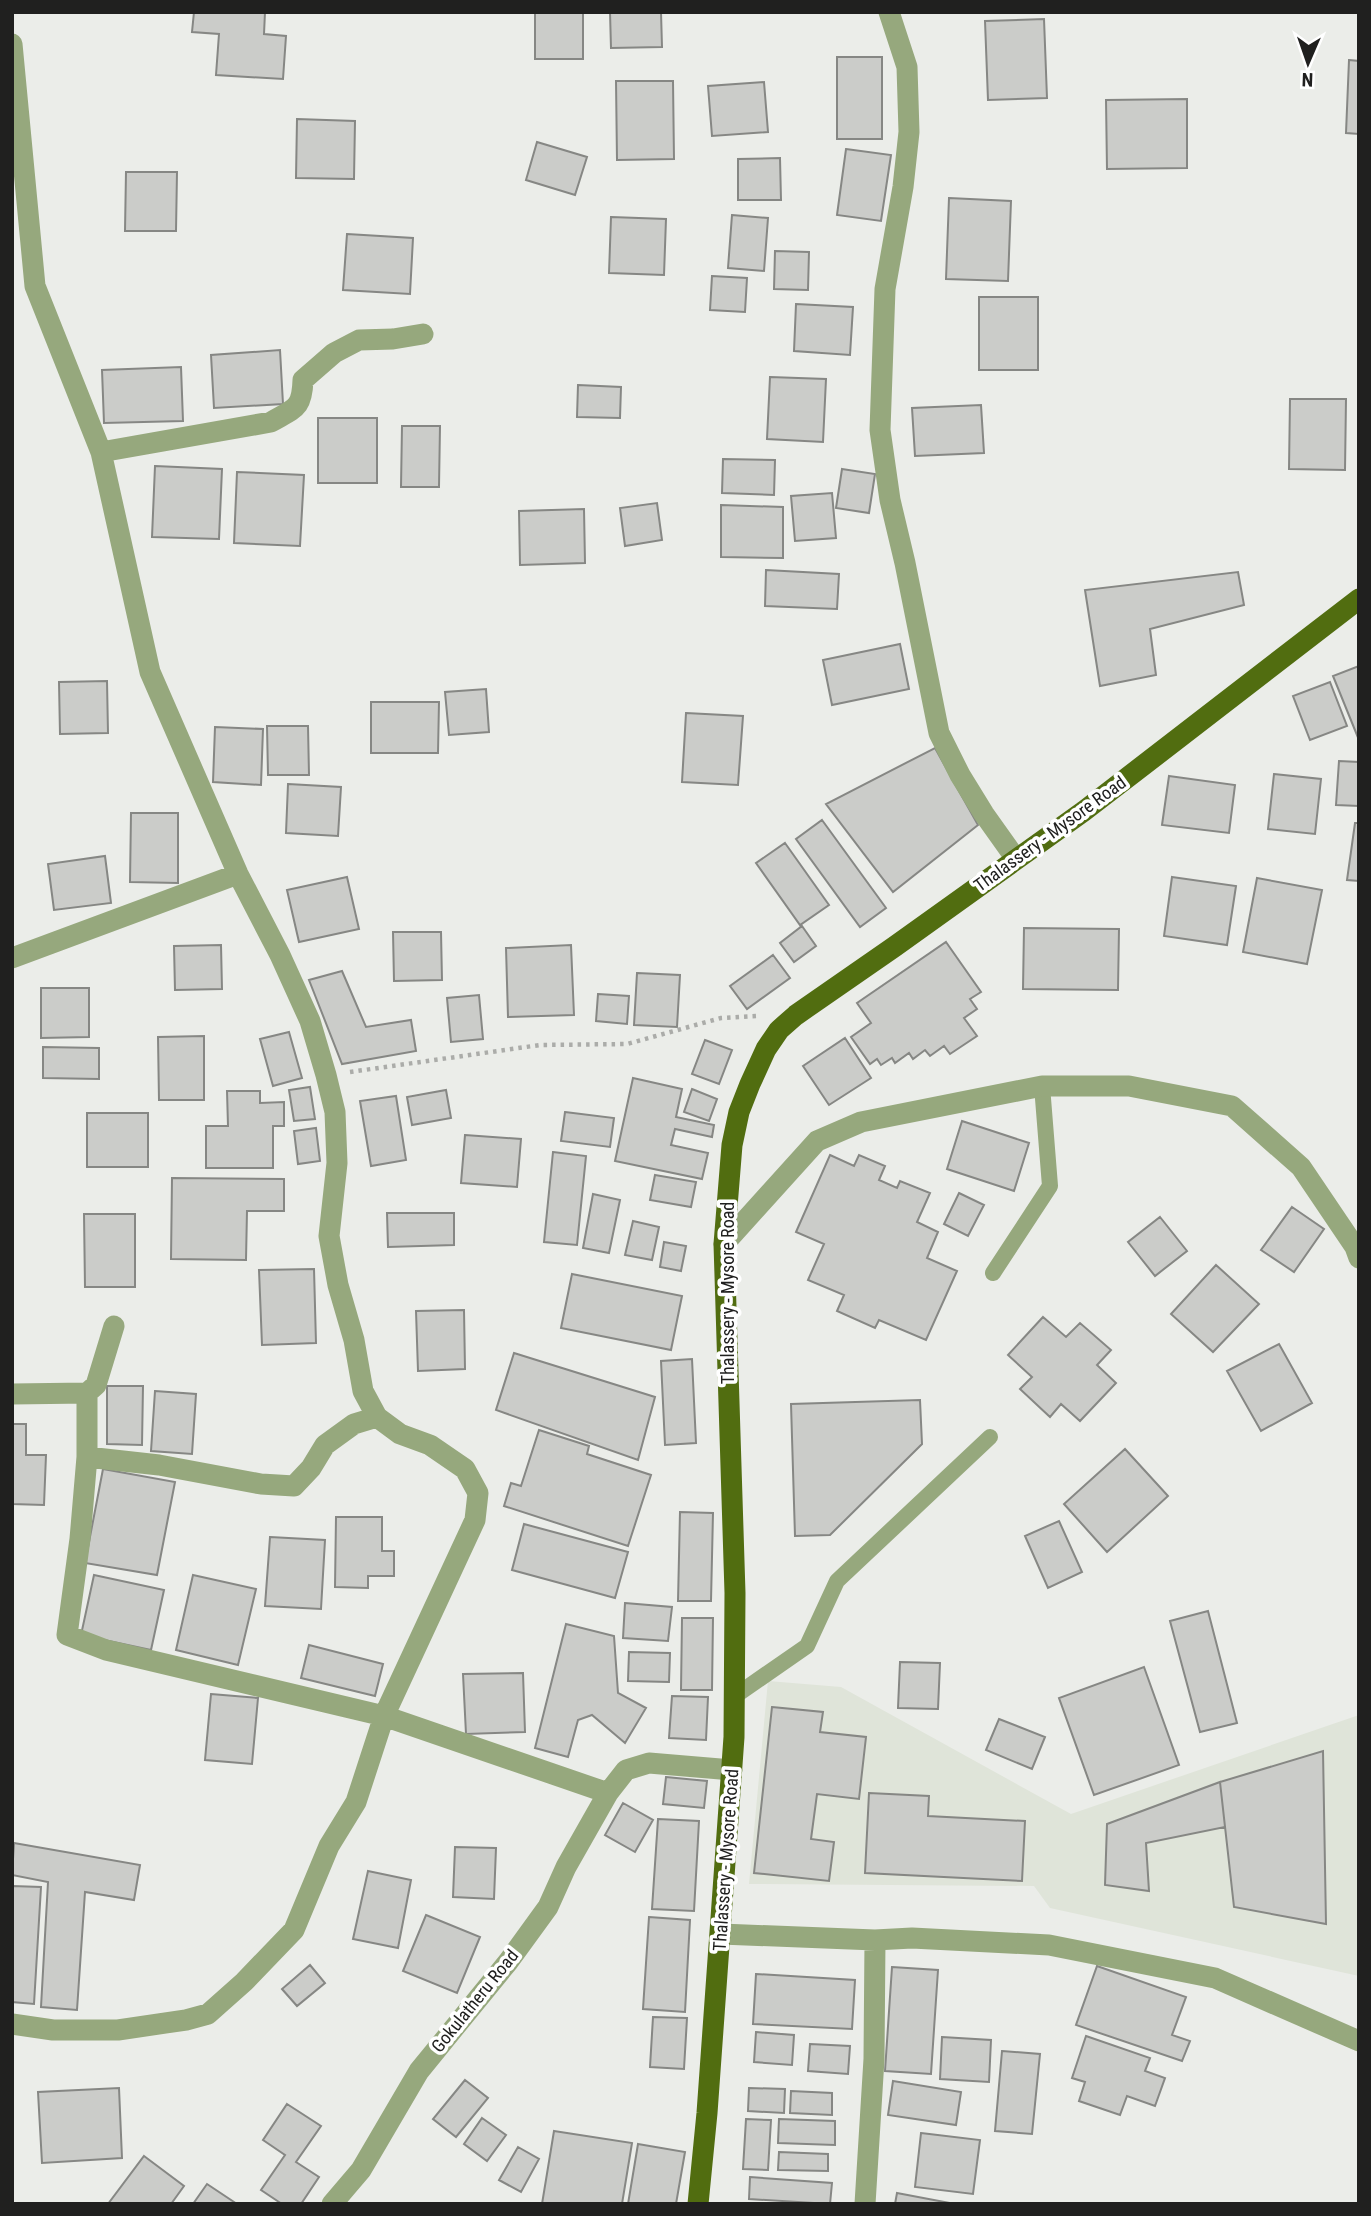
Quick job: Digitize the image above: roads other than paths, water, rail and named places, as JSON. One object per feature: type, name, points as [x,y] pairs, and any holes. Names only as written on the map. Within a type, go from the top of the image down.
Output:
[{"type":"main road","name":"Thalassery - Mysore Road","points":[[698,2204],[721,1934],[735,1696],[735,1593],[724,1244],[732,1145],[739,1112],[766,1049],[779,1030],[796,1015],[1084,811],[1359,599]]},
{"type":"street","points":[[889,12],[907,66],[909,132],[885,289],[880,430],[890,500],[939,733],[960,775],[1016,859]]},
{"type":"street","points":[[12,44],[34,286],[101,452],[150,672],[238,874],[310,1021],[327,1075],[335,1112],[337,1163],[328,1236],[338,1285],[354,1340],[363,1391],[377,1417],[400,1434],[430,1445],[465,1469],[478,1493],[475,1520],[384,1716],[356,1802],[329,1846],[294,1930],[244,1982],[208,2014],[118,2030],[53,2030],[12,2024]]},
{"type":"street","points":[[101,452],[271,422],[294,409],[302,398],[303,380],[334,353],[359,341],[423,334]]},
{"type":"street","points":[[12,958],[238,874]]},
{"type":"street","points":[[724,1244],[817,1141],[861,1122],[1042,1086],[1129,1086],[1232,1106],[1301,1167],[1359,1258]]},
{"type":"street","points":[[12,1394],[87,1393],[96,1385],[114,1326]]},
{"type":"street","points":[[87,1393],[87,1457],[80,1539],[66,1635],[106,1650],[384,1716],[608,1793]]},
{"type":"street","points":[[87,1457],[159,1465],[261,1484],[294,1486],[311,1468],[325,1445],[354,1424],[377,1417]]},
{"type":"street","name":"Gokulatheru Road","points":[[332,2204],[361,2170],[419,2071],[508,1962],[548,1907],[566,1867],[608,1793],[626,1770],[649,1763],[732,1770]]},
{"type":"street","points":[[721,1934],[875,1940],[912,1938],[1049,1945],[1215,1978],[1359,2041]]},
{"type":"street","points":[[865,2204],[874,2059],[875,1940]]},
{"type":"lane","points":[[993,1273],[1051,1186],[1042,1086]]},
{"type":"lane","points":[[735,1696],[807,1646],[837,1581],[990,1437]]}]
